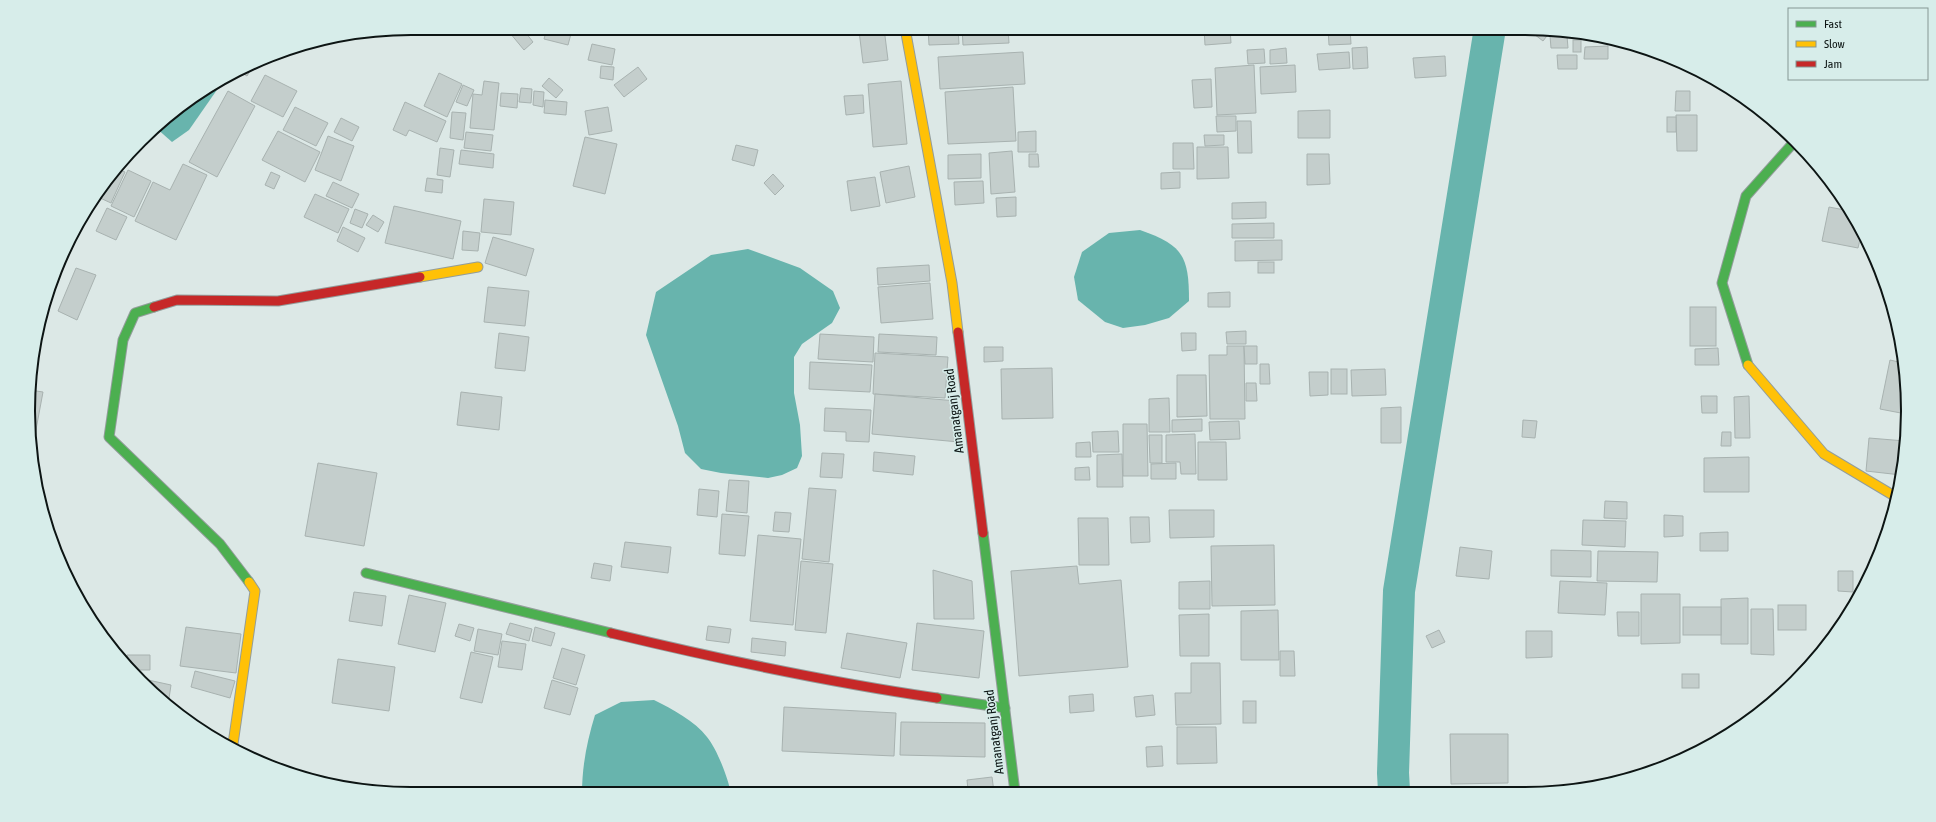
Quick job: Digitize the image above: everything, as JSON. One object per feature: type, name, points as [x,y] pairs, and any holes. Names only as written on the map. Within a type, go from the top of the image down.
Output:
[{"type":"street","name":"Amanatganj Road","points":[[906,35],[952,283],[1013,787]]},
{"type":"street","points":[[1791,145],[1746,196],[1722,283],[1748,366],[1824,454],[1891,494]]},
{"type":"street","points":[[233,742],[255,591],[220,544],[110,437],[123,340],[135,313],[177,300],[278,301],[478,267]]},
{"type":"street","points":[[366,573],[665,646],[866,688],[1005,708]]},
{"type":"water","points":[[218,88],[189,130],[172,142],[160,131],[202,98]]},
{"type":"water","points":[[1140,230],[1166,241],[1181,254],[1187,273],[1189,301],[1169,318],[1145,325],[1123,328],[1105,322],[1078,300],[1074,277],[1082,252],[1109,233]]},
{"type":"water","points":[[748,249],[800,268],[833,291],[840,308],[832,323],[802,344],[794,357],[794,393],[800,425],[802,456],[797,468],[782,475],[768,478],[721,473],[701,469],[685,453],[678,426],[646,335],[656,292],[711,255]]},
{"type":"water","points":[[654,700],[676,711],[690,721],[702,731],[711,742],[722,764],[729,787],[582,787],[586,754],[595,715],[621,702]]},
{"type":"building","points":[[512,35],[528,35],[533,42],[524,50]]},
{"type":"building","points":[[545,35],[571,35],[568,45],[544,39]]},
{"type":"building","points":[[860,35],[885,35],[888,60],[863,63]]},
{"type":"building","points":[[928,35],[958,35],[959,44],[929,45]]},
{"type":"building","points":[[962,35],[1008,35],[1009,43],[963,45]]},
{"type":"building","points":[[1204,35],[1230,35],[1231,43],[1205,45]]},
{"type":"building","points":[[1328,35],[1350,35],[1351,44],[1329,45]]},
{"type":"building","points":[[1536,35],[1547,36],[1543,41]]},
{"type":"building","points":[[1550,36],[1567,37],[1568,48],[1551,48]]},
{"type":"building","points":[[1573,40],[1581,40],[1581,52],[1573,52]]},
{"type":"building","points":[[592,44],[615,49],[612,65],[588,60]]},
{"type":"building","points":[[1608,46],[1608,59],[1584,59],[1585,47]]},
{"type":"building","points":[[1367,47],[1368,68],[1353,69],[1352,48]]},
{"type":"building","points":[[1286,48],[1287,63],[1270,64],[1270,50]]},
{"type":"building","points":[[1264,49],[1265,63],[1248,64],[1247,50]]},
{"type":"building","points":[[1023,52],[1025,84],[940,89],[938,57]]},
{"type":"building","points":[[1349,52],[1350,68],[1319,70],[1317,54]]},
{"type":"building","points":[[1557,55],[1577,55],[1577,69],[1558,69]]},
{"type":"building","points":[[1445,56],[1446,76],[1415,78],[1413,58]]},
{"type":"building","points":[[1254,65],[1256,113],[1217,115],[1215,68]]},
{"type":"building","points":[[1295,65],[1296,92],[1261,94],[1260,67]]},
{"type":"building","points":[[601,66],[614,67],[613,80],[600,78]]},
{"type":"building","points":[[638,67],[647,79],[624,97],[614,85]]},
{"type":"building","points":[[439,73],[462,84],[447,117],[424,106]]},
{"type":"building","points":[[265,75],[297,91],[283,117],[251,101]]},
{"type":"building","points":[[549,78],[563,90],[556,98],[542,86]]},
{"type":"building","points":[[1211,79],[1212,107],[1194,108],[1192,80]]},
{"type":"building","points":[[484,81],[499,83],[494,130],[470,128],[473,94],[482,95]]},
{"type":"building","points":[[901,81],[907,144],[873,147],[868,84]]},
{"type":"building","points":[[463,85],[474,90],[467,106],[456,102]]},
{"type":"building","points":[[1013,87],[1016,141],[948,144],[945,92]]},
{"type":"building","points":[[521,88],[532,89],[531,103],[519,102]]},
{"type":"building","points":[[228,91],[255,106],[217,177],[189,162]]},
{"type":"building","points":[[534,91],[544,92],[543,107],[533,105]]},
{"type":"building","points":[[1676,91],[1690,91],[1690,111],[1675,111]]},
{"type":"building","points":[[501,93],[518,94],[517,108],[500,106]]},
{"type":"building","points":[[863,95],[864,113],[846,115],[844,96]]},
{"type":"building","points":[[545,100],[567,102],[566,115],[544,113]]},
{"type":"building","points":[[405,102],[446,121],[437,142],[409,130],[406,136],[393,130]]},
{"type":"building","points":[[295,107],[328,123],[316,146],[283,130]]},
{"type":"building","points":[[608,107],[612,131],[589,135],[585,111]]},
{"type":"building","points":[[1330,110],[1330,138],[1298,138],[1298,111]]},
{"type":"building","points":[[452,112],[466,113],[463,140],[450,138]]},
{"type":"building","points":[[1676,115],[1697,115],[1697,151],[1677,151]]},
{"type":"building","points":[[1216,116],[1236,116],[1236,131],[1217,132]]},
{"type":"building","points":[[1667,117],[1676,117],[1676,132],[1667,132]]},
{"type":"building","points":[[341,118],[359,127],[352,141],[334,132]]},
{"type":"building","points":[[1237,121],[1251,121],[1252,153],[1238,153]]},
{"type":"building","points":[[278,131],[320,152],[305,182],[262,160]]},
{"type":"building","points":[[1036,131],[1036,152],[1018,152],[1018,132]]},
{"type":"building","points":[[466,132],[493,135],[491,151],[464,148]]},
{"type":"building","points":[[1204,135],[1224,135],[1224,145],[1205,146]]},
{"type":"building","points":[[328,136],[354,146],[341,181],[315,170]]},
{"type":"building","points":[[585,137],[617,144],[605,194],[573,186]]},
{"type":"building","points":[[1173,143],[1193,143],[1194,169],[1173,169]]},
{"type":"building","points":[[736,145],[758,150],[754,166],[732,160]]},
{"type":"building","points":[[1197,147],[1228,147],[1229,178],[1197,179]]},
{"type":"building","points":[[440,148],[454,150],[450,177],[437,175]]},
{"type":"building","points":[[461,150],[494,154],[493,168],[459,164]]},
{"type":"building","points":[[1012,151],[1015,192],[991,194],[989,153]]},
{"type":"building","points":[[981,154],[981,178],[948,179],[948,155]]},
{"type":"building","points":[[1029,154],[1038,154],[1039,167],[1029,167]]},
{"type":"building","points":[[1307,154],[1329,154],[1330,184],[1307,185]]},
{"type":"building","points":[[183,164],[207,175],[176,240],[135,221],[153,182],[170,190]]},
{"type":"building","points":[[909,166],[915,197],[886,203],[880,172]]},
{"type":"building","points":[[128,170],[151,181],[134,217],[111,206]]},
{"type":"building","points":[[122,171],[125,172],[111,203],[101,198]]},
{"type":"building","points":[[271,172],[280,176],[274,189],[265,185]]},
{"type":"building","points":[[1180,172],[1180,188],[1161,189],[1161,173]]},
{"type":"building","points":[[773,174],[784,186],[775,195],[764,183]]},
{"type":"building","points":[[875,177],[880,206],[851,211],[847,181]]},
{"type":"building","points":[[427,178],[443,180],[442,193],[425,191]]},
{"type":"building","points":[[983,181],[984,203],[955,205],[954,182]]},
{"type":"building","points":[[333,182],[359,194],[352,208],[326,196]]},
{"type":"building","points":[[315,194],[349,209],[338,233],[304,217]]},
{"type":"building","points":[[1016,197],[1016,216],[997,217],[996,198]]},
{"type":"building","points":[[484,199],[514,202],[511,235],[481,232]]},
{"type":"building","points":[[1266,202],[1266,218],[1232,219],[1232,203]]},
{"type":"building","points":[[394,206],[461,221],[453,259],[385,243]]},
{"type":"building","points":[[1829,207],[1843,210],[1860,241],[1858,248],[1822,241]]},
{"type":"building","points":[[107,208],[127,217],[116,240],[96,231]]},
{"type":"building","points":[[355,209],[368,214],[362,228],[350,223]]},
{"type":"building","points":[[373,215],[384,222],[378,232],[366,225]]},
{"type":"building","points":[[1274,223],[1274,238],[1232,238],[1232,224]]},
{"type":"building","points":[[343,227],[365,238],[358,252],[337,241]]},
{"type":"building","points":[[463,231],[480,233],[478,251],[462,250]]},
{"type":"building","points":[[493,237],[534,249],[526,276],[485,263]]},
{"type":"building","points":[[1282,240],[1282,260],[1235,261],[1235,241]]},
{"type":"building","points":[[1258,262],[1274,262],[1274,273],[1258,273]]},
{"type":"building","points":[[929,265],[930,281],[878,285],[877,268]]},
{"type":"building","points":[[76,268],[96,275],[77,320],[58,311]]},
{"type":"building","points":[[930,283],[933,319],[881,323],[878,287]]},
{"type":"building","points":[[488,287],[529,291],[525,326],[484,322]]},
{"type":"building","points":[[1230,292],[1230,307],[1208,307],[1208,293]]},
{"type":"building","points":[[1690,307],[1716,307],[1716,346],[1690,346]]},
{"type":"building","points":[[1246,331],[1246,344],[1227,344],[1226,332]]},
{"type":"building","points":[[499,333],[529,337],[525,371],[495,368]]},
{"type":"building","points":[[1181,333],[1196,333],[1196,350],[1182,351]]},
{"type":"building","points":[[820,334],[874,337],[873,362],[818,359]]},
{"type":"building","points":[[879,334],[937,337],[936,355],[878,352]]},
{"type":"building","points":[[1227,346],[1244,346],[1245,419],[1210,419],[1209,355],[1227,355]]},
{"type":"building","points":[[1244,346],[1257,346],[1257,364],[1245,364]]},
{"type":"building","points":[[984,347],[1003,347],[1003,361],[984,362]]},
{"type":"building","points":[[1718,348],[1719,365],[1695,365],[1695,349]]},
{"type":"building","points":[[875,353],[948,357],[945,398],[873,394]]},
{"type":"building","points":[[1890,360],[1898,362],[1901,413],[1880,409]]},
{"type":"building","points":[[810,362],[872,365],[870,392],[809,389]]},
{"type":"building","points":[[1260,364],[1269,364],[1270,384],[1260,384]]},
{"type":"building","points":[[1052,368],[1053,418],[1002,419],[1001,369]]},
{"type":"building","points":[[1331,369],[1347,369],[1347,394],[1331,394]]},
{"type":"building","points":[[1385,369],[1386,395],[1352,396],[1351,370]]},
{"type":"building","points":[[1309,372],[1328,372],[1328,395],[1310,396]]},
{"type":"building","points":[[1177,375],[1206,375],[1207,416],[1177,417]]},
{"type":"building","points":[[1246,383],[1256,383],[1257,401],[1246,401]]},
{"type":"building","points":[[36,391],[43,392],[36,431]]},
{"type":"building","points":[[461,392],[502,397],[499,430],[457,425]]},
{"type":"building","points":[[875,394],[957,401],[959,442],[872,434]]},
{"type":"building","points":[[1701,396],[1717,396],[1717,413],[1702,413]]},
{"type":"building","points":[[1749,396],[1750,438],[1735,438],[1734,397]]},
{"type":"building","points":[[1169,398],[1170,432],[1149,432],[1149,399]]},
{"type":"building","points":[[1401,407],[1401,443],[1381,443],[1381,408]]},
{"type":"building","points":[[825,408],[871,410],[869,442],[846,441],[846,432],[824,431]]},
{"type":"building","points":[[1202,419],[1202,431],[1172,432],[1172,420]]},
{"type":"building","points":[[1523,420],[1537,421],[1535,438],[1522,437]]},
{"type":"building","points":[[1239,421],[1240,439],[1210,440],[1209,422]]},
{"type":"building","points":[[1123,424],[1147,424],[1148,476],[1123,476]]},
{"type":"building","points":[[1118,431],[1119,452],[1093,452],[1092,432]]},
{"type":"building","points":[[1722,432],[1731,432],[1731,446],[1721,446]]},
{"type":"building","points":[[1195,434],[1196,474],[1181,474],[1180,462],[1166,462],[1166,435]]},
{"type":"building","points":[[1149,435],[1162,435],[1162,463],[1150,463]]},
{"type":"building","points":[[1869,438],[1900,441],[1896,474],[1866,471]]},
{"type":"building","points":[[1090,442],[1091,457],[1076,457],[1076,443]]},
{"type":"building","points":[[1198,442],[1226,442],[1227,480],[1198,480]]},
{"type":"building","points":[[874,452],[915,456],[913,475],[873,471]]},
{"type":"building","points":[[822,453],[844,454],[842,478],[820,477]]},
{"type":"building","points":[[1122,454],[1123,487],[1097,487],[1097,455]]},
{"type":"building","points":[[1749,457],[1749,492],[1704,492],[1704,458]]},
{"type":"building","points":[[318,463],[377,473],[364,546],[305,536]]},
{"type":"building","points":[[1176,463],[1176,479],[1151,479],[1151,464]]},
{"type":"building","points":[[1089,467],[1090,480],[1075,480],[1075,468]]},
{"type":"building","points":[[729,480],[749,481],[747,513],[726,511]]},
{"type":"building","points":[[809,488],[836,490],[829,562],[802,559]]},
{"type":"building","points":[[699,489],[719,491],[717,517],[697,515]]},
{"type":"building","points":[[1605,501],[1627,502],[1627,519],[1604,518]]},
{"type":"building","points":[[1169,510],[1214,510],[1214,537],[1170,538]]},
{"type":"building","points":[[775,512],[791,513],[789,532],[773,531]]},
{"type":"building","points":[[722,514],[749,516],[745,556],[719,554]]},
{"type":"building","points":[[1664,515],[1683,516],[1683,536],[1664,537]]},
{"type":"building","points":[[1130,517],[1149,517],[1150,542],[1131,543]]},
{"type":"building","points":[[1078,518],[1108,518],[1109,565],[1079,565]]},
{"type":"building","points":[[1583,520],[1626,521],[1625,547],[1582,545]]},
{"type":"building","points":[[1728,532],[1728,551],[1700,551],[1700,533]]},
{"type":"building","points":[[758,535],[801,539],[793,625],[750,621]]},
{"type":"building","points":[[625,542],[671,547],[668,573],[621,567]]},
{"type":"building","points":[[1274,545],[1275,605],[1212,606],[1211,546]]},
{"type":"building","points":[[1460,547],[1492,551],[1489,579],[1456,576]]},
{"type":"building","points":[[1551,550],[1591,551],[1591,577],[1551,576]]},
{"type":"building","points":[[1598,551],[1658,552],[1657,582],[1597,581]]},
{"type":"building","points":[[801,561],[833,564],[826,633],[795,630]]},
{"type":"building","points":[[594,563],[612,566],[610,581],[591,578]]},
{"type":"building","points":[[1077,566],[1079,584],[1121,580],[1128,667],[1019,676],[1011,571]]},
{"type":"building","points":[[933,570],[972,581],[974,619],[934,619]]},
{"type":"building","points":[[1838,571],[1853,571],[1853,592],[1838,591]]},
{"type":"building","points":[[1210,581],[1210,609],[1179,609],[1179,582]]},
{"type":"building","points":[[1560,581],[1607,583],[1605,615],[1558,613]]},
{"type":"building","points":[[354,592],[386,596],[382,626],[349,621]]},
{"type":"building","points":[[1641,594],[1680,594],[1680,643],[1641,644]]},
{"type":"building","points":[[409,595],[446,603],[435,652],[398,644]]},
{"type":"building","points":[[1748,598],[1748,644],[1721,644],[1721,599]]},
{"type":"building","points":[[1778,605],[1806,605],[1806,630],[1778,630]]},
{"type":"building","points":[[1683,607],[1721,607],[1721,635],[1683,635]]},
{"type":"building","points":[[1751,609],[1773,609],[1774,655],[1751,654]]},
{"type":"building","points":[[1278,610],[1279,660],[1241,660],[1241,611]]},
{"type":"building","points":[[1617,612],[1639,612],[1639,636],[1618,636]]},
{"type":"building","points":[[1209,614],[1209,656],[1180,656],[1179,615]]},
{"type":"building","points":[[510,623],[532,629],[529,641],[506,634]]},
{"type":"building","points":[[917,623],[984,631],[979,678],[912,670]]},
{"type":"building","points":[[459,624],[474,628],[470,641],[455,636]]},
{"type":"building","points":[[708,626],[731,629],[729,643],[706,640]]},
{"type":"building","points":[[186,627],[241,634],[236,673],[180,666]]},
{"type":"building","points":[[535,627],[555,633],[551,646],[532,641]]},
{"type":"building","points":[[478,629],[502,634],[498,655],[474,651]]},
{"type":"building","points":[[1439,630],[1445,642],[1432,648],[1426,636]]},
{"type":"building","points":[[1526,631],[1552,631],[1552,657],[1526,658]]},
{"type":"building","points":[[847,633],[907,643],[900,678],[841,668]]},
{"type":"building","points":[[752,638],[786,642],[785,656],[751,652]]},
{"type":"building","points":[[502,641],[526,644],[522,670],[498,667]]},
{"type":"building","points":[[562,648],[585,655],[576,685],[553,678]]},
{"type":"building","points":[[1280,651],[1294,651],[1295,676],[1280,676]]},
{"type":"building","points":[[471,652],[493,657],[482,703],[460,698]]},
{"type":"building","points":[[127,655],[150,655],[150,670],[138,670],[127,658]]},
{"type":"building","points":[[338,659],[395,667],[389,711],[332,703]]},
{"type":"building","points":[[1191,663],[1220,663],[1221,724],[1176,725],[1175,693],[1191,693]]},
{"type":"building","points":[[195,671],[235,681],[230,698],[191,687]]},
{"type":"building","points":[[1682,674],[1699,674],[1699,688],[1682,688]]},
{"type":"building","points":[[148,680],[171,685],[169,699]]},
{"type":"building","points":[[552,680],[578,688],[570,715],[544,708]]},
{"type":"building","points":[[1093,694],[1094,711],[1070,713],[1069,696]]},
{"type":"building","points":[[1153,695],[1155,715],[1136,717],[1134,697]]},
{"type":"building","points":[[1243,701],[1256,701],[1256,723],[1243,723]]},
{"type":"building","points":[[784,707],[896,713],[894,756],[782,751]]},
{"type":"building","points":[[901,722],[985,723],[985,757],[900,755]]},
{"type":"building","points":[[1177,727],[1216,727],[1217,763],[1177,764]]},
{"type":"building","points":[[1450,734],[1508,734],[1508,783],[1451,784]]},
{"type":"building","points":[[1162,746],[1163,766],[1147,767],[1146,747]]},
{"type":"building","points":[[992,777],[993,787],[968,787],[967,780]]},
{"type":"waterway","points":[[1394,787],[1399,591],[1489,35]]},
{"type":"traffic: fast","points":[[1748,365],[1722,283],[1746,196],[1791,145]]},
{"type":"traffic: fast","points":[[154,307],[135,313],[123,340],[109,437],[220,544],[249,582]]},
{"type":"traffic: fast","points":[[983,533],[1014,787]]},
{"type":"traffic: fast","points":[[366,573],[611,633]]},
{"type":"traffic: fast","points":[[937,698],[1005,708]]},
{"type":"traffic: slow","points":[[906,35],[952,283],[958,332]]},
{"type":"traffic: slow","points":[[420,277],[478,267]]},
{"type":"traffic: slow","points":[[1748,365],[1824,454],[1891,494]]},
{"type":"traffic: slow","points":[[233,742],[255,591],[249,582]]},
{"type":"traffic: jam","points":[[154,307],[177,300],[278,301],[420,277]]},
{"type":"traffic: jam","points":[[958,332],[983,533]]},
{"type":"traffic: jam","points":[[611,633],[774,669],[855,685],[937,698]]}]
